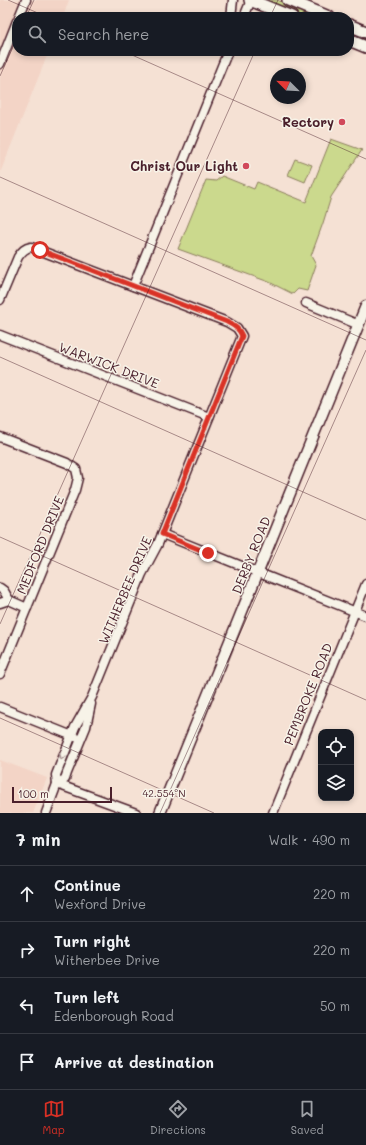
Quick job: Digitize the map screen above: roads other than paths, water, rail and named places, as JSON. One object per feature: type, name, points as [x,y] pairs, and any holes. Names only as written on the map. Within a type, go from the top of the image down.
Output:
[{"type":"main road","points":[[250,0],[280,12]]},
{"type":"main road","points":[[288,0],[317,12]]},
{"type":"main road","points":[[354,27],[366,32]]},
{"type":"main road","points":[[354,42],[366,47]]},
{"type":"street","points":[[21,12],[26,0]]},
{"type":"street","points":[[232,12],[233,0]]},
{"type":"street","points":[[246,12],[250,0]]},
{"type":"street","points":[[0,64],[12,34]]},
{"type":"street","points":[[0,300],[18,257],[24,249],[27,248],[35,248],[133,286],[226,56]]},
{"type":"street","name":"WITHERBEE DRIVE","points":[[46,813],[57,784],[56,775],[74,727],[92,697],[142,574],[162,534],[242,336],[237,328],[227,322],[133,286]]},
{"type":"street","points":[[306,303],[358,325]]},
{"type":"street","name":"DERBY ROAD","points":[[160,813],[366,306]]},
{"type":"street","name":"WARWICK DRIVE","points":[[0,335],[209,417]]},
{"type":"street","name":"MEDFORD DRIVE","points":[[0,437],[67,463],[76,469],[78,478],[75,490],[0,674]]},
{"type":"street","points":[[162,534],[366,616]]},
{"type":"street","name":"PEMBROKE ROAD","points":[[273,813],[366,584]]},
{"type":"street","points":[[0,588],[4,591],[9,600],[27,608]]},
{"type":"street","points":[[0,603],[9,600]]},
{"type":"street","name":"WITHERBEE DRIVE","points":[[57,784],[65,779],[86,727],[92,697]]},
{"type":"street","points":[[0,708],[81,739]]},
{"type":"street","points":[[57,784],[136,813]]},
{"type":"place","name":"Rectory","points":[[342,122]]},
{"type":"place","name":"Christ Our Light","points":[[246,166]]}]
